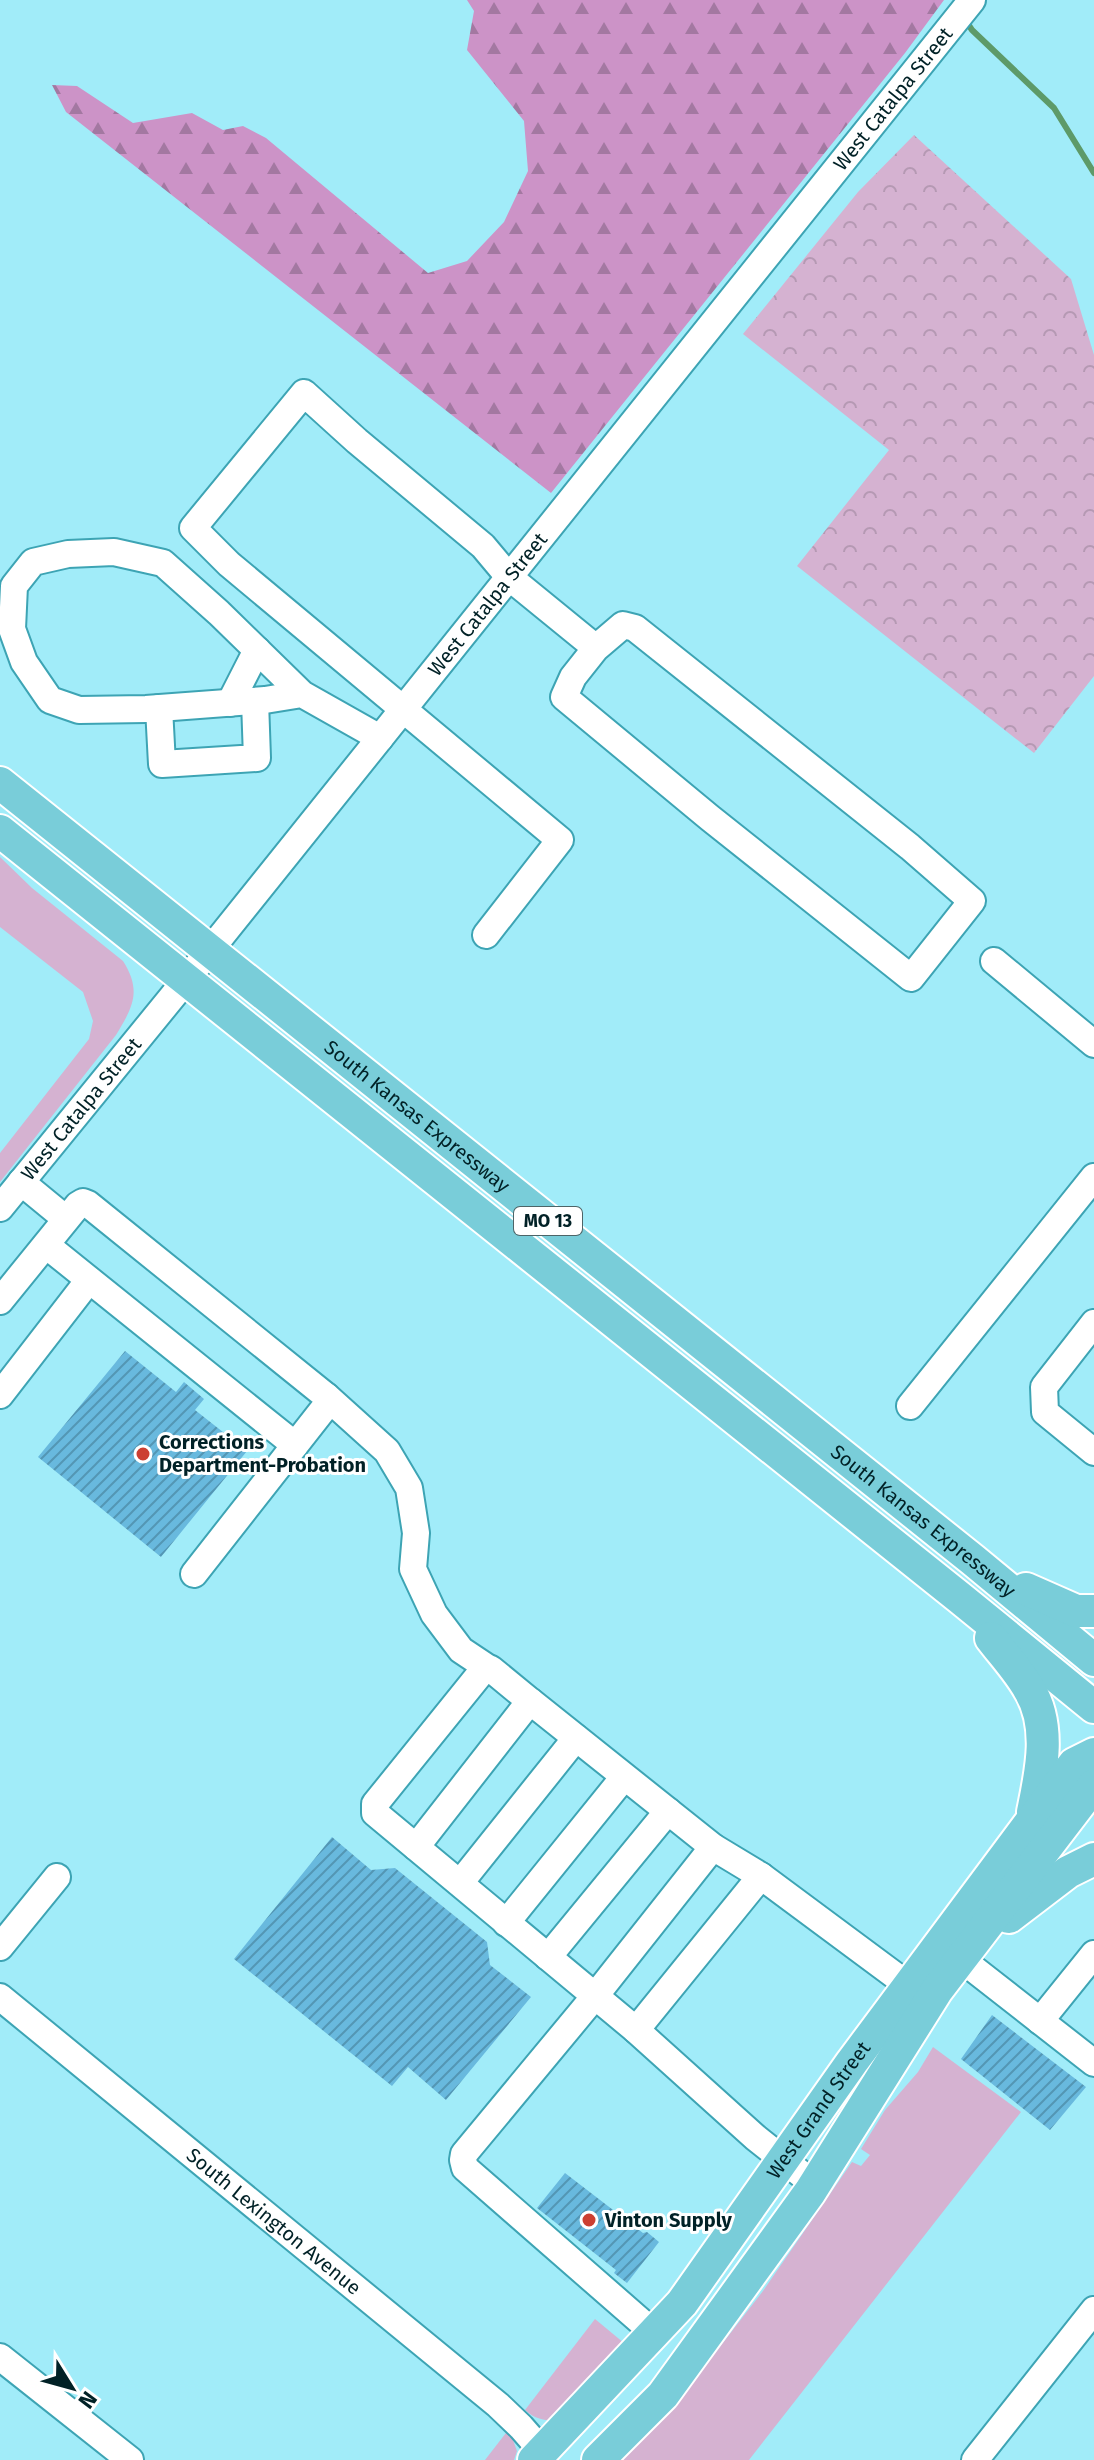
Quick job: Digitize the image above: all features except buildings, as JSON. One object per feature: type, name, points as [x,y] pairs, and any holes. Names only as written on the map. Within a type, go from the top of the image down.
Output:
[{"type":"main road","name":"South Kansas Expressway","points":[[0,783],[1094,1660]]},
{"type":"main road","name":"South Kansas Expressway","points":[[0,831],[1094,1707]]},
{"type":"main road","points":[[973,1560],[1076,1611],[1094,1611]]},
{"type":"main road","points":[[960,1598],[1030,1690],[1040,1715],[1043,1739],[1041,1774],[1031,1824]]},
{"type":"main road","name":"West Grand Street","points":[[598,2460],[663,2395],[815,2185],[920,1994],[1074,1764],[1094,1754]]},
{"type":"main road","name":"West Grand Street","points":[[538,2456],[682,2303],[783,2160],[920,1994],[966,1952],[1094,1785]]},
{"type":"main road","points":[[966,1952],[1068,1872],[1094,1859]]},
{"type":"street","name":"West Catalpa Street","points":[[0,1208],[972,0]]},
{"type":"street","points":[[486,935],[560,840],[229,564],[193,528],[304,393],[483,546],[509,577],[596,648]]},
{"type":"street","points":[[302,694],[243,702],[79,710],[50,700],[24,662],[12,629],[14,586],[33,562],[68,554],[114,552],[163,563],[302,694],[380,738]]},
{"type":"street","points":[[623,625],[635,628],[910,847],[972,901],[911,978],[564,697],[573,677],[596,648],[623,625]]},
{"type":"street","points":[[159,708],[162,764],[257,758],[243,702],[257,650]]},
{"type":"street","points":[[994,961],[1094,1044]]},
{"type":"street","points":[[910,1406],[1094,1177]]},
{"type":"street","points":[[21,1182],[66,1219]]},
{"type":"street","points":[[0,1301],[78,1205],[83,1202],[88,1204],[326,1396],[387,1451],[409,1488],[416,1533],[413,1569],[434,1614],[461,1650],[488,1668],[713,1847],[761,1876],[920,1994]]},
{"type":"street","points":[[46,1245],[295,1445]]},
{"type":"street","points":[[0,1395],[89,1280]]},
{"type":"street","points":[[1094,1323],[1044,1387],[1045,1412],[1094,1452]]},
{"type":"street","points":[[194,1574],[325,1407],[326,1396]]},
{"type":"street","points":[[488,1668],[484,1669],[375,1804],[375,1813],[636,2030],[815,2185]]},
{"type":"street","points":[[416,1847],[530,1701]]},
{"type":"street","points":[[460,1883],[576,1738]]},
{"type":"street","points":[[506,1923],[624,1777]]},
{"type":"street","points":[[548,1957],[668,1811]]},
{"type":"street","points":[[654,2333],[465,2168],[463,2160],[464,2154],[713,1847]]},
{"type":"street","points":[[636,2030],[761,1876]]},
{"type":"street","points":[[0,1947],[57,1877]]},
{"type":"street","points":[[966,1952],[1040,2021],[1094,2063]]},
{"type":"street","points":[[1040,2021],[1094,1954]]},
{"type":"street","name":"South Lexington Avenue","points":[[0,1997],[498,2405],[538,2456]]},
{"type":"street","points":[[975,2460],[1094,2310]]},
{"type":"street","points":[[0,2357],[130,2460]]},
{"type":"green space","points":[[467,0],[944,0],[905,53],[551,493],[66,112],[52,85],[77,86],[133,123],[192,113],[223,130],[243,126],[266,138],[428,273],[467,261],[504,222],[528,171],[524,121],[467,50],[474,11]]},
{"type":"green space","points":[[914,135],[1071,279],[1094,355],[1094,676],[1034,753],[797,566],[889,450],[743,334],[858,192]]},
{"type":"green space","points":[[0,857],[32,888],[123,961],[134,990],[131,1007],[116,1035],[0,1182],[0,1153],[89,1039],[93,1021],[83,992],[0,927]]},
{"type":"green space","points":[[933,2047],[1021,2112],[749,2460],[615,2460],[684,2393],[763,2291],[852,2162],[861,2166],[870,2155],[861,2149],[885,2110],[918,2072]]},
{"type":"green space","points":[[595,2319],[630,2348],[556,2421],[529,2413],[525,2410]]},
{"type":"green space","points":[[509,2429],[517,2451],[514,2460],[485,2460]]},
{"type":"waterway","points":[[966,21],[1054,108],[1094,173]]},
{"type":"place","name":"Corrections Department-Probation","points":[[143,1454]]},
{"type":"place","name":"Vinton Supply","points":[[589,2220]]}]
